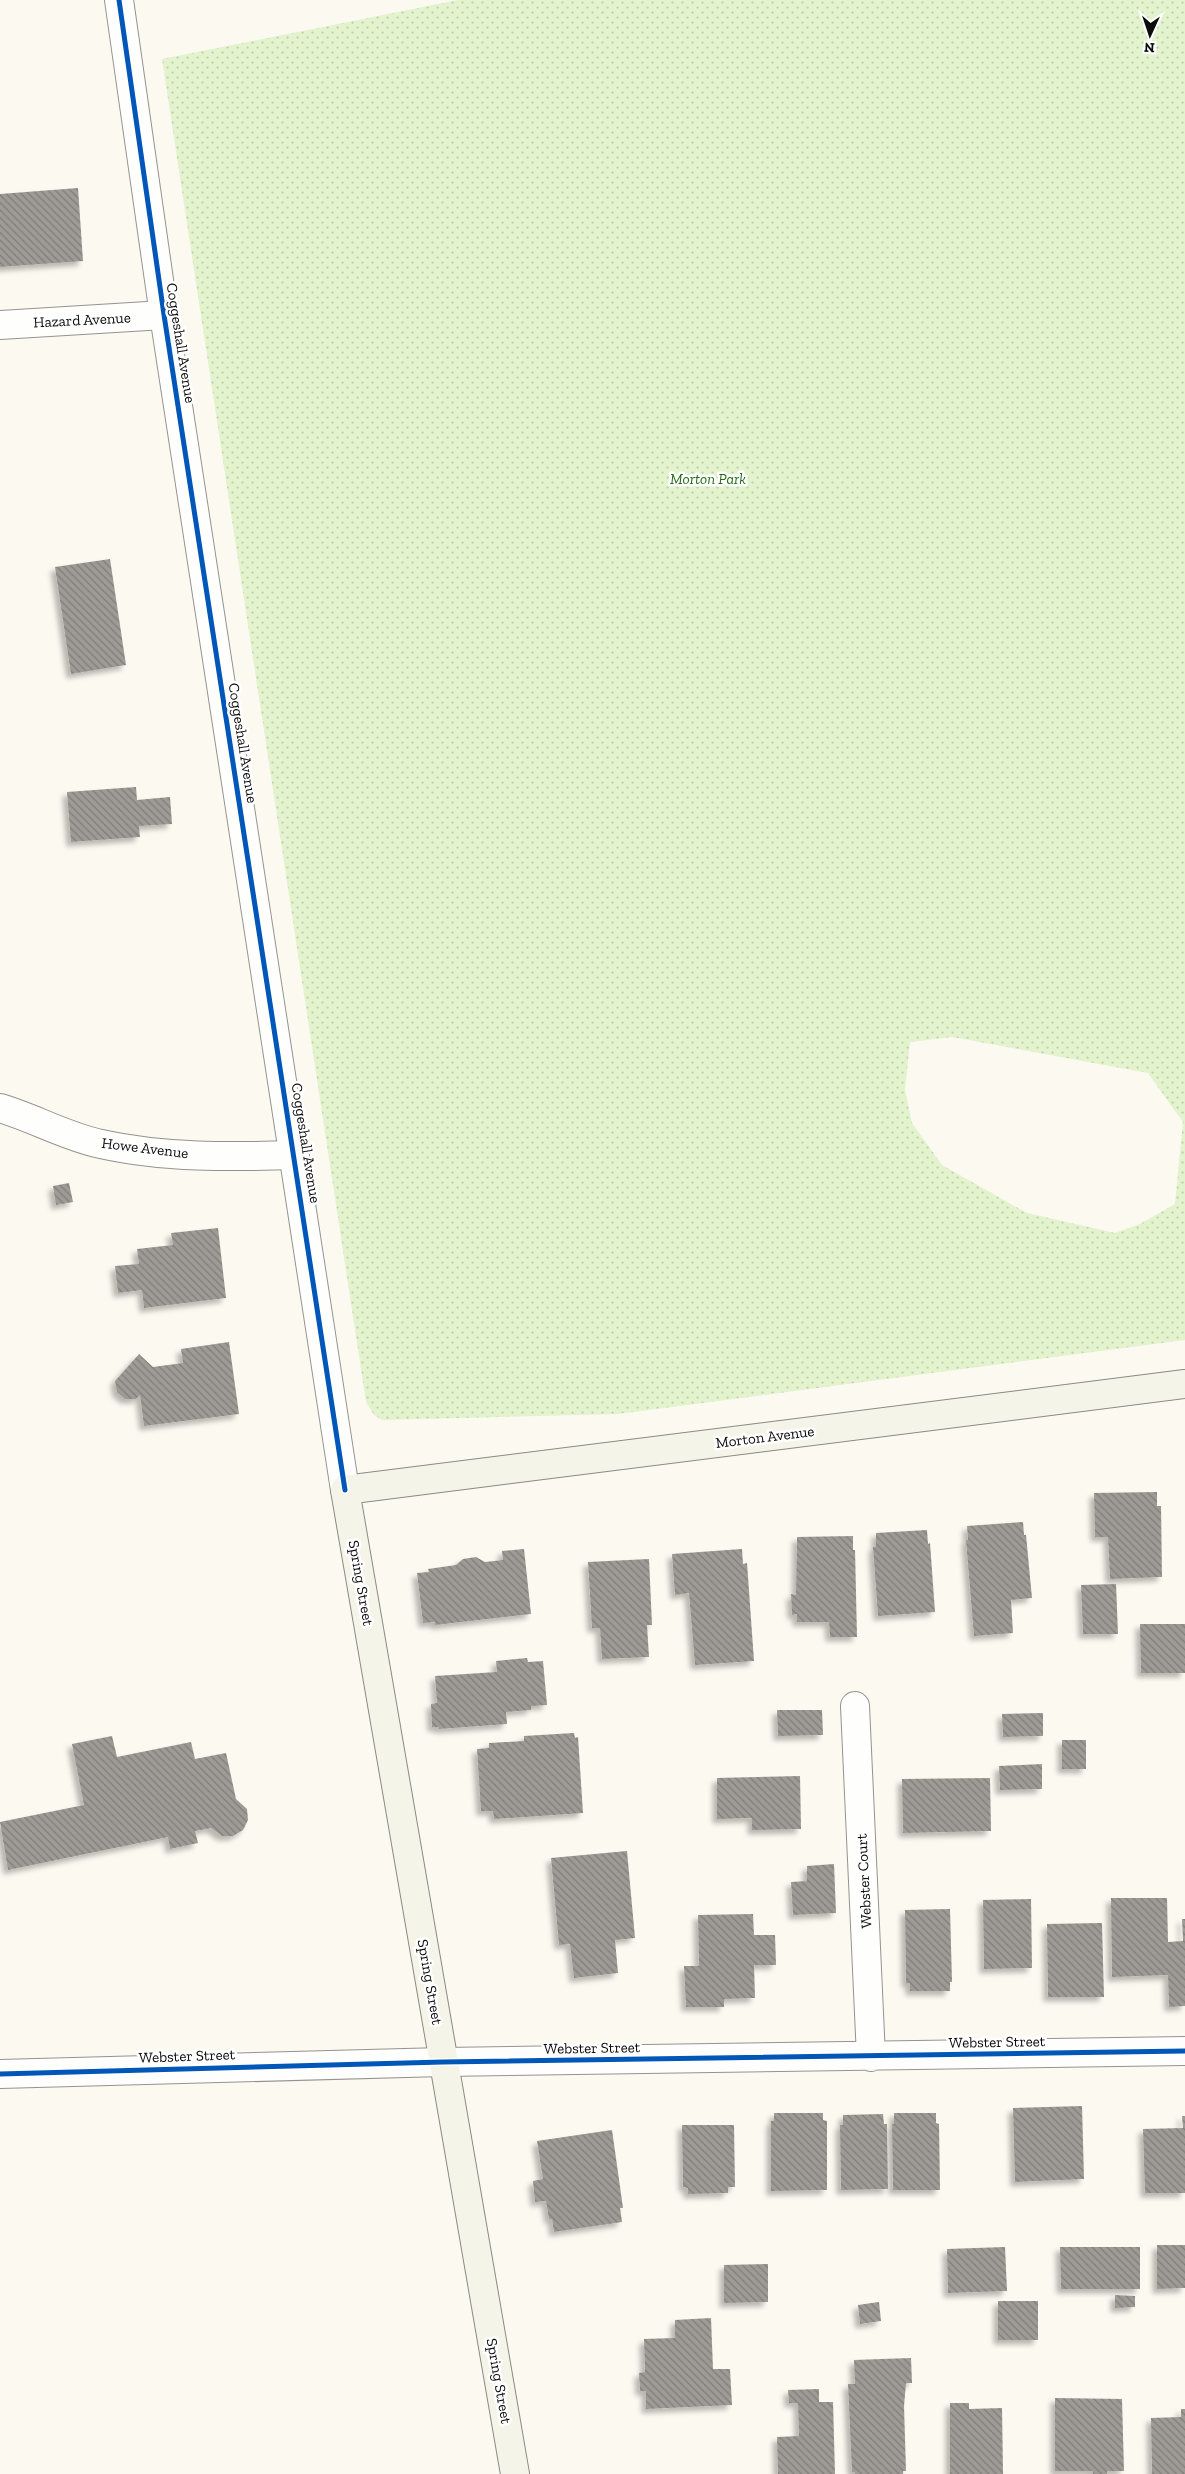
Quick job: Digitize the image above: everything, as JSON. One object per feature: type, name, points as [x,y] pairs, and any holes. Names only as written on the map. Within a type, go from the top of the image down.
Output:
[{"type":"main road","name":"Morton Avenue","points":[[345,1490],[1185,1384]]},
{"type":"main road","name":"Spring Street","points":[[345,1490],[515,2474]]},
{"type":"street","name":"Coggeshall Avenue","points":[[119,0],[164,316],[295,1155],[345,1490]]},
{"type":"street","name":"Hazard Avenue","points":[[0,325],[164,316]]},
{"type":"street","name":"Howe Avenue","points":[[0,1108],[108,1145],[149,1151],[225,1157],[295,1155]]},
{"type":"street","name":"Webster Court","points":[[855,1706],[871,2056]]},
{"type":"street","name":"Webster Street","points":[[0,2074],[444,2062],[1185,2051]]},
{"type":"green space","name":"Morton Park","points":[[458,0],[1185,0],[1185,1340],[618,1414],[382,1420],[374,1415],[366,1402],[162,59]],"holes":[[[952,1037],[1148,1073],[1183,1122],[1175,1204],[1140,1224],[1115,1233],[1027,1213],[942,1165],[912,1123],[905,1090],[910,1042]]]},
{"type":"building","points":[[78,188],[83,261],[0,267],[0,194]]},
{"type":"building","points":[[110,559],[126,665],[71,674],[55,567]]},
{"type":"building","points":[[136,787],[137,800],[170,797],[172,824],[139,826],[140,837],[71,842],[67,792]]},
{"type":"building","points":[[69,1183],[73,1202],[56,1205],[53,1186]]},
{"type":"building","points":[[218,1228],[226,1298],[144,1308],[142,1290],[118,1293],[115,1266],[139,1264],[137,1249],[173,1245],[171,1233]]},
{"type":"building","points":[[229,1342],[239,1414],[144,1426],[140,1395],[136,1399],[125,1399],[117,1392],[115,1381],[139,1354],[153,1367],[183,1363],[181,1349]]},
{"type":"building","points":[[1157,1492],[1157,1506],[1161,1506],[1162,1577],[1110,1579],[1108,1537],[1095,1537],[1094,1493]]},
{"type":"building","points":[[1023,1522],[1032,1598],[1011,1600],[1013,1633],[974,1636],[966,1540],[968,1540],[967,1526]]},
{"type":"building","points":[[927,1530],[928,1544],[930,1543],[935,1612],[878,1616],[873,1547],[876,1547],[876,1533]]},
{"type":"building","points":[[853,1536],[857,1637],[830,1637],[829,1622],[797,1622],[797,1614],[792,1615],[791,1594],[796,1595],[797,1537]]},
{"type":"building","points":[[524,1549],[531,1614],[435,1625],[435,1622],[423,1623],[417,1573],[429,1572],[428,1569],[456,1565],[463,1559],[476,1557],[485,1562],[503,1560],[502,1551]]},
{"type":"building","points":[[742,1549],[743,1564],[747,1563],[754,1661],[695,1665],[689,1593],[675,1595],[672,1554]]},
{"type":"building","points":[[649,1559],[652,1625],[647,1625],[649,1657],[602,1659],[600,1628],[592,1628],[588,1562]]},
{"type":"building","points":[[1116,1584],[1118,1634],[1083,1634],[1081,1585]]},
{"type":"building","points":[[1140,1624],[1185,1624],[1185,1673],[1141,1673]]},
{"type":"building","points":[[527,1658],[528,1662],[543,1661],[547,1705],[531,1706],[531,1710],[506,1712],[507,1724],[439,1729],[439,1727],[432,1727],[431,1704],[437,1703],[435,1676],[497,1672],[496,1661]]},
{"type":"building","points":[[777,1710],[822,1710],[823,1735],[778,1736]]},
{"type":"building","points":[[1043,1713],[1043,1736],[1003,1737],[1002,1714]]},
{"type":"building","points":[[574,1733],[575,1738],[578,1737],[583,1813],[494,1819],[493,1811],[481,1811],[477,1749],[489,1748],[489,1743],[524,1741],[524,1736]]},
{"type":"building","points":[[112,1736],[117,1757],[191,1742],[195,1759],[226,1753],[236,1799],[247,1809],[248,1820],[243,1830],[233,1836],[222,1836],[211,1828],[195,1831],[198,1843],[170,1849],[168,1837],[8,1870],[0,1822],[84,1805],[72,1744]]},
{"type":"building","points":[[1062,1740],[1086,1740],[1086,1769],[1062,1769]]},
{"type":"building","points":[[1042,1764],[1042,1789],[1000,1790],[999,1766]]},
{"type":"building","points":[[800,1776],[801,1829],[752,1830],[752,1818],[717,1819],[717,1778]]},
{"type":"building","points":[[990,1778],[991,1831],[903,1833],[902,1779]]},
{"type":"building","points":[[627,1851],[635,1938],[615,1940],[618,1973],[574,1978],[570,1944],[559,1945],[551,1858]]},
{"type":"building","points":[[834,1864],[836,1913],[793,1915],[791,1882],[807,1881],[807,1866]]},
{"type":"building","points":[[1111,1898],[1167,1898],[1168,1942],[1183,1941],[1182,1919],[1185,1919],[1185,2006],[1169,2007],[1168,1975],[1112,1977]]},
{"type":"building","points":[[1031,1899],[1032,1968],[984,1969],[983,1900]]},
{"type":"building","points":[[950,1909],[952,1982],[950,1982],[950,1991],[910,1991],[910,1983],[906,1983],[905,1910]]},
{"type":"building","points":[[753,1914],[754,1935],[775,1935],[776,1965],[754,1965],[755,1998],[724,1999],[724,2007],[686,2007],[684,1966],[699,1966],[698,1915]]},
{"type":"building","points":[[1102,1923],[1104,1997],[1048,1997],[1047,1924]]},
{"type":"building","points":[[1082,2106],[1084,2179],[1015,2182],[1013,2108]]},
{"type":"building","points":[[774,2113],[823,2113],[823,2120],[827,2121],[827,2190],[771,2191],[771,2121],[774,2121]]},
{"type":"building","points":[[894,2113],[936,2113],[936,2123],[939,2124],[940,2190],[893,2190],[892,2124],[894,2124]]},
{"type":"building","points":[[883,2114],[884,2124],[887,2124],[888,2189],[841,2190],[840,2125],[843,2125],[843,2115]]},
{"type":"building","points":[[1182,2116],[1185,2116],[1185,2193],[1145,2193],[1143,2129],[1183,2128]]},
{"type":"building","points":[[682,2125],[734,2125],[735,2187],[728,2187],[728,2193],[688,2194],[688,2188],[683,2187]]},
{"type":"building","points":[[612,2130],[623,2208],[620,2208],[622,2222],[554,2232],[552,2219],[549,2219],[546,2201],[535,2202],[533,2181],[543,2179],[537,2141]]},
{"type":"building","points":[[1157,2245],[1185,2245],[1185,2288],[1157,2289]]},
{"type":"building","points":[[1005,2247],[1007,2291],[948,2293],[947,2249]]},
{"type":"building","points":[[1060,2247],[1140,2247],[1140,2289],[1061,2289]]},
{"type":"building","points":[[768,2264],[768,2302],[724,2303],[724,2265]]},
{"type":"building","points":[[1115,2295],[1135,2296],[1135,2307],[1115,2308]]},
{"type":"building","points":[[998,2301],[1038,2301],[1038,2340],[998,2340]]},
{"type":"building","points":[[879,2302],[881,2321],[860,2324],[858,2305]]},
{"type":"building","points":[[711,2318],[713,2369],[730,2369],[732,2405],[646,2409],[646,2391],[640,2391],[639,2373],[645,2372],[644,2339],[675,2338],[675,2320]]},
{"type":"building","points":[[911,2358],[912,2383],[906,2383],[904,2406],[906,2471],[903,2471],[903,2474],[855,2474],[855,2472],[852,2472],[848,2384],[855,2384],[854,2360]]},
{"type":"building","points":[[819,2389],[819,2402],[833,2402],[835,2474],[778,2474],[777,2437],[799,2436],[798,2403],[789,2403],[788,2390]]},
{"type":"building","points":[[1055,2398],[1122,2399],[1124,2471],[1107,2471],[1107,2474],[1093,2474],[1093,2471],[1055,2471]]},
{"type":"building","points":[[950,2403],[969,2403],[969,2409],[1002,2408],[1003,2474],[950,2474]]},
{"type":"building","points":[[1181,2409],[1185,2409],[1185,2474],[1152,2474],[1151,2418],[1181,2417]]},
{"type":"cycle path","points":[[119,0],[164,315],[345,1490]]},
{"type":"cycle path","points":[[0,2074],[443,2062],[1185,2051]]}]
